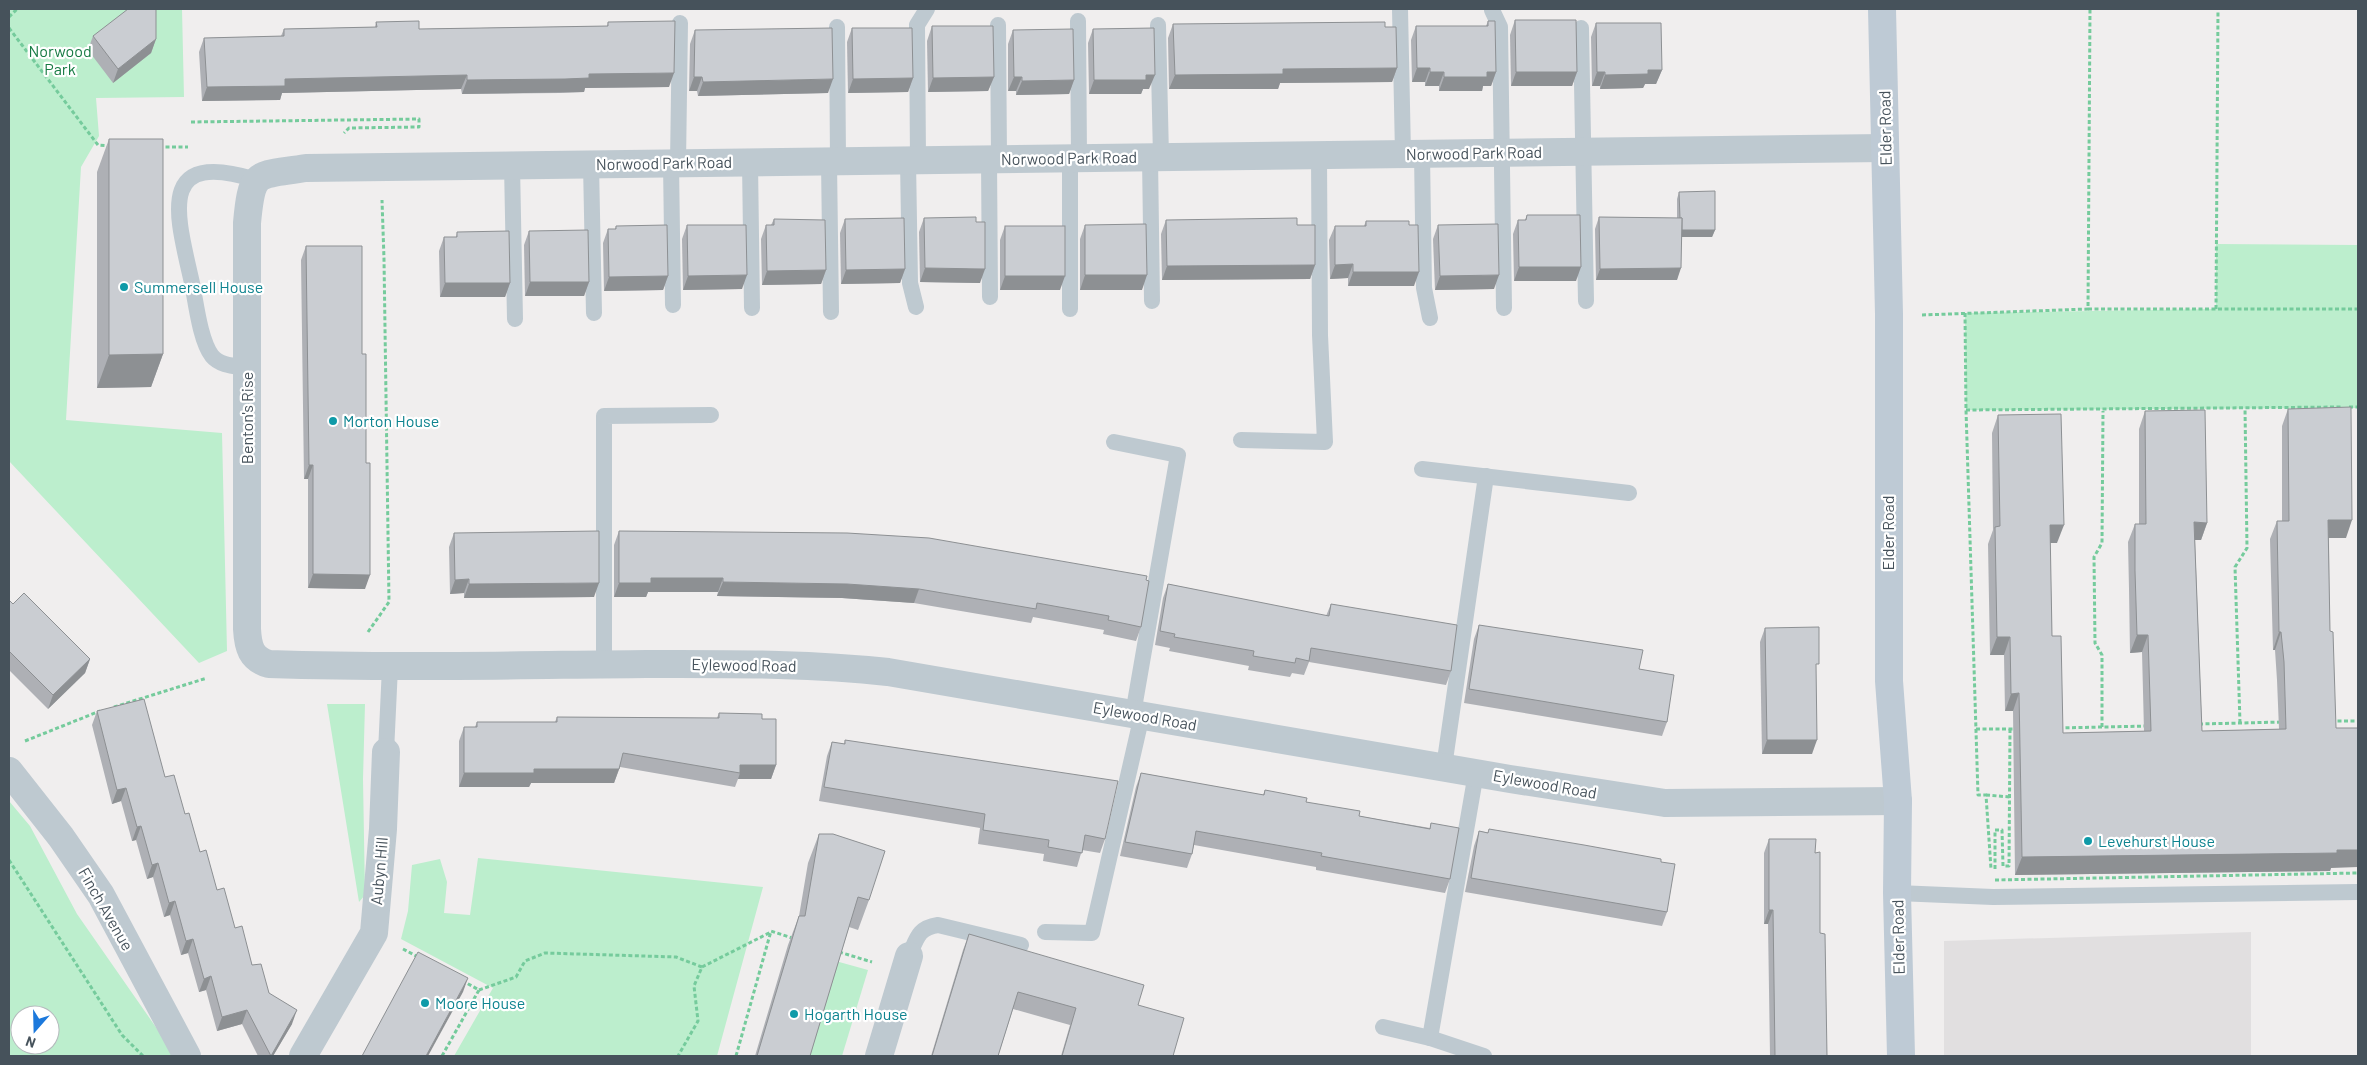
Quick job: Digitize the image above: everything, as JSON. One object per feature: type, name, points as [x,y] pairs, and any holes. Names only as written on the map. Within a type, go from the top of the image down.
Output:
[{"type":"main road","name":"Elder Road","points":[[1882,9],[1889,314],[1889,681],[1898,801],[1897,893],[1901,1056]]},
{"type":"street","name":"Norwood Park Road","points":[[256,180],[263,175],[306,168],[1885,148]]},
{"type":"street","name":"Benton's Rise","points":[[253,656],[248,646],[247,630],[246,223],[249,199],[256,180]]},
{"type":"street","name":"Eylewood Road","points":[[253,656],[269,664],[390,667],[760,665],[857,668],[1476,773],[1665,803],[1898,801]]},
{"type":"street","name":"Aubyn Hill","points":[[303,1056],[374,933],[383,829],[386,752]]},
{"type":"street","name":"Finch Avenue","points":[[9,771],[61,837],[101,895],[187,1056]]},
{"type":"street","points":[[879,1056],[907,964]]},
{"type":"lane","points":[[916,308],[910,283],[913,160],[918,25],[926,9]]},
{"type":"lane","points":[[1400,9],[1424,288],[1430,318]]},
{"type":"lane","points":[[1492,10],[1500,27],[1504,308]]},
{"type":"lane","points":[[1070,309],[1078,21]]},
{"type":"lane","points":[[673,305],[674,163],[680,23]]},
{"type":"lane","points":[[990,297],[998,25]]},
{"type":"lane","points":[[1152,301],[1158,25]]},
{"type":"lane","points":[[831,312],[837,27]]},
{"type":"lane","points":[[1581,28],[1586,301]]},
{"type":"lane","points":[[1241,440],[1325,442],[1320,335],[1319,155]]},
{"type":"lane","points":[[750,162],[752,308]]},
{"type":"lane","points":[[591,164],[594,313]]},
{"type":"lane","points":[[512,165],[515,319]]},
{"type":"lane","points":[[247,368],[222,364],[212,356],[205,340],[181,236],[179,205],[184,183],[191,176],[200,172],[230,172],[256,180]]},
{"type":"lane","points":[[604,665],[604,416],[711,415]]},
{"type":"lane","points":[[1045,932],[1092,933],[1137,714],[1178,455],[1114,442]]},
{"type":"lane","points":[[1422,469],[1629,493]]},
{"type":"lane","points":[[1444,767],[1486,476]]},
{"type":"lane","name":"Aubyn Hill","points":[[386,752],[390,667]]},
{"type":"lane","points":[[1430,1038],[1476,773]]},
{"type":"lane","points":[[1897,893],[1993,897],[2353,892]]},
{"type":"lane","points":[[907,964],[918,935],[926,926],[938,925],[1021,945]]},
{"type":"lane","points":[[1383,1028],[1430,1038],[1484,1056]]},
{"type":"path","points":[[9,17],[17,9]]},
{"type":"path","points":[[2088,309],[2090,9]]},
{"type":"path","points":[[2216,309],[2218,9]]},
{"type":"path","points":[[9,28],[98,145],[117,146]]},
{"type":"path","points":[[191,122],[419,119],[419,127],[349,128],[344,132]]},
{"type":"path","points":[[155,147],[194,148]]},
{"type":"path","points":[[362,636],[370,631],[388,602],[384,259],[380,167]]},
{"type":"path","points":[[1921,315],[2088,309],[2358,309]]},
{"type":"path","points":[[1965,313],[1966,410],[1978,795],[2010,797]]},
{"type":"path","points":[[1966,410],[2102,411],[2358,407]]},
{"type":"path","points":[[2240,723],[2234,567],[2247,548],[2246,408]]},
{"type":"path","points":[[2102,411],[2102,543],[2094,557],[2095,643],[2102,654],[2102,727]]},
{"type":"path","points":[[22,742],[91,714],[207,678]]},
{"type":"path","points":[[2322,722],[2358,720]]},
{"type":"path","points":[[2332,721],[2332,731]]},
{"type":"path","points":[[2347,721],[2347,730]]},
{"type":"path","points":[[2191,725],[2286,722]]},
{"type":"path","points":[[2056,728],[2152,726]]},
{"type":"path","points":[[1976,729],[2019,728]]},
{"type":"path","points":[[2010,729],[2009,866],[2003,866],[2002,830],[1995,830],[1996,880],[2358,873]]},
{"type":"path","points":[[1986,795],[1993,897]]},
{"type":"path","points":[[9,860],[122,1034],[143,1056]]},
{"type":"path","points":[[2348,864],[2353,892]]},
{"type":"path","points":[[2167,867],[2168,894]]},
{"type":"path","points":[[2178,868],[2178,877]]},
{"type":"path","points":[[736,1056],[771,932]]},
{"type":"path","points":[[678,1056],[698,1021],[694,986],[702,967],[771,932],[800,940]]},
{"type":"path","points":[[402,949],[426,961]]},
{"type":"path","points":[[838,952],[907,964]]},
{"type":"path","points":[[442,1056],[479,990],[516,977],[525,961],[545,953],[676,957],[702,967]]},
{"type":"path","points":[[457,978],[479,990]]},
{"type":"shaded area","points":[[2251,932],[2251,1056],[1944,1056],[1944,941]]},
{"type":"green space","name":"Norwood Park","points":[[9,9],[182,9],[184,97],[96,98],[99,136],[81,167],[66,420],[222,433],[227,651],[199,663],[9,461]]},
{"type":"green space","points":[[2216,244],[2358,245],[2358,408],[1966,410],[1965,313],[2216,309]]},
{"type":"green space","points":[[327,704],[365,704],[363,779],[365,895],[359,902]]},
{"type":"green space","points":[[9,801],[30,826],[77,914],[176,1056],[9,1056]]},
{"type":"green space","points":[[478,858],[763,887],[717,1056],[454,1056],[493,988],[401,939],[408,911],[412,865],[440,859],[447,882],[444,913],[470,915]]},
{"type":"green space","points":[[832,960],[868,970],[842,1056],[808,1056]]},
{"type":"building","points":[[128,9],[156,9],[156,39],[118,69],[93,36]]},
{"type":"building","points":[[1515,20],[1576,20],[1577,72],[1516,72]]},
{"type":"building","points":[[419,21],[419,29],[608,26],[608,22],[675,21],[674,73],[589,74],[589,78],[565,79],[467,80],[467,75],[285,79],[285,86],[207,87],[204,38],[284,36],[284,29],[377,27],[376,22]]},
{"type":"building","points":[[1488,21],[1495,21],[1496,72],[1487,72],[1487,77],[1444,77],[1444,72],[1430,72],[1430,68],[1417,68],[1416,26],[1488,26]]},
{"type":"building","points":[[1385,22],[1385,27],[1396,27],[1397,68],[1283,69],[1283,74],[1175,75],[1173,24]]},
{"type":"building","points":[[1596,23],[1661,23],[1662,70],[1648,70],[1648,74],[1605,75],[1605,72],[1597,72]]},
{"type":"building","points":[[932,26],[993,26],[994,77],[933,78]]},
{"type":"building","points":[[832,28],[833,79],[703,82],[702,77],[694,77],[695,30]]},
{"type":"building","points":[[852,28],[912,28],[913,78],[853,79]]},
{"type":"building","points":[[1154,28],[1155,75],[1146,75],[1146,80],[1094,80],[1093,29]]},
{"type":"building","points":[[1073,29],[1074,80],[1022,81],[1022,77],[1014,77],[1013,30]]},
{"type":"building","name":"Summersell House","points":[[109,139],[163,139],[163,354],[109,355]]},
{"type":"building","points":[[1715,191],[1715,230],[1682,230],[1679,192]]},
{"type":"building","points":[[1527,215],[1580,215],[1581,267],[1519,267],[1518,220],[1526,220]]},
{"type":"building","points":[[976,217],[976,222],[985,222],[985,269],[925,268],[924,218]]},
{"type":"building","points":[[1599,217],[1682,218],[1681,268],[1600,269]]},
{"type":"building","points":[[904,218],[905,269],[846,270],[845,219]]},
{"type":"building","points":[[1297,218],[1297,225],[1315,225],[1315,265],[1167,266],[1166,220]]},
{"type":"building","points":[[774,219],[825,220],[826,270],[767,271],[766,225],[774,225]]},
{"type":"building","points":[[1366,221],[1409,221],[1409,225],[1418,225],[1419,272],[1353,272],[1353,264],[1335,265],[1335,226],[1366,226]]},
{"type":"building","points":[[1146,224],[1147,275],[1085,275],[1085,225]]},
{"type":"building","points":[[1498,224],[1499,275],[1440,276],[1438,225]]},
{"type":"building","points":[[667,225],[668,276],[609,277],[608,229],[616,229],[616,226]]},
{"type":"building","points":[[687,225],[746,225],[747,275],[688,276]]},
{"type":"building","points":[[1005,226],[1065,226],[1065,276],[1005,276]]},
{"type":"building","points":[[588,230],[589,282],[530,282],[529,231]]},
{"type":"building","points":[[509,231],[510,283],[445,283],[444,237],[457,237],[457,232]]},
{"type":"building","name":"Morton House","points":[[306,246],[362,246],[362,354],[366,354],[366,463],[370,463],[370,575],[313,574],[313,465],[309,465]]},
{"type":"building","points":[[2351,407],[2352,520],[2328,520],[2330,631],[2333,632],[2336,728],[2358,728],[2358,850],[2337,850],[2337,853],[2022,857],[2019,693],[2011,694],[2010,637],[1997,637],[1995,527],[2000,526],[1998,415],[2061,414],[2064,525],[2050,525],[2052,636],[2061,636],[2063,733],[2151,731],[2148,635],[2137,635],[2135,571],[2135,524],[2146,524],[2145,411],[2205,410],[2207,523],[2194,522],[2202,731],[2286,729],[2284,662],[2281,632],[2279,632],[2277,521],[2289,521],[2288,409]]},
{"type":"building","points":[[599,531],[599,583],[469,584],[469,579],[455,580],[454,533]]},
{"type":"building","points":[[619,531],[847,533],[929,538],[1147,576],[1146,580],[1149,581],[1141,627],[1108,620],[1109,616],[1037,603],[1036,609],[919,589],[847,584],[723,582],[723,578],[651,578],[651,583],[619,583]]},
{"type":"building","points":[[1168,584],[1329,616],[1331,604],[1457,625],[1451,671],[1311,648],[1309,661],[1296,658],[1295,663],[1253,656],[1254,651],[1174,637],[1175,634],[1160,631]]},
{"type":"building","points":[[24,593],[90,659],[53,695],[9,651],[9,600],[13,604]]},
{"type":"building","points":[[1479,625],[1643,650],[1639,669],[1674,675],[1667,722],[1469,689]]},
{"type":"building","points":[[1819,627],[1819,664],[1816,664],[1817,740],[1767,740],[1765,628]]},
{"type":"building","points":[[144,699],[165,777],[174,775],[185,814],[189,813],[200,852],[206,850],[217,890],[224,888],[235,928],[242,926],[252,965],[261,964],[269,993],[297,1010],[271,1056],[247,1010],[222,1017],[211,976],[204,979],[193,939],[186,941],[175,901],[169,903],[158,863],[152,865],[141,826],[137,827],[126,788],[117,790],[97,711]]},
{"type":"building","points":[[719,713],[762,714],[762,719],[776,719],[776,765],[740,765],[740,773],[623,753],[619,769],[534,769],[534,773],[464,773],[464,727],[477,727],[477,722],[557,722],[557,717],[719,718]]},
{"type":"building","points":[[845,740],[1118,781],[1105,839],[1085,835],[1082,853],[1048,847],[1049,840],[983,830],[985,814],[824,787],[832,742],[845,744]]},
{"type":"building","points":[[1141,773],[1264,795],[1265,790],[1307,798],[1306,802],[1360,811],[1359,816],[1430,829],[1431,823],[1459,828],[1450,879],[1321,856],[1322,853],[1196,831],[1192,854],[1125,842]]},
{"type":"building","points":[[1489,829],[1661,859],[1661,862],[1675,864],[1667,912],[1471,878],[1479,831],[1488,833]]},
{"type":"building","points":[[819,834],[833,834],[885,851],[869,900],[858,897],[810,1056],[757,1056],[799,916],[805,916]]},
{"type":"building","points":[[1769,839],[1816,839],[1815,853],[1820,852],[1820,933],[1825,934],[1827,1056],[1775,1056],[1773,910],[1769,910]]},
{"type":"building","points":[[969,934],[1144,985],[1138,1005],[1184,1018],[1173,1056],[1062,1056],[1076,1008],[1018,992],[998,1056],[932,1056]]},
{"type":"building","name":"Moore House","points":[[418,952],[468,978],[426,1056],[362,1056]]},
{"type":"place","name":"Summersell House","points":[[124,287]]},
{"type":"place","name":"Morton House","points":[[333,421]]},
{"type":"place","name":"Levehurst House","points":[[2088,841]]},
{"type":"place","name":"Moore House","points":[[425,1003]]},
{"type":"place","name":"Hogarth House","points":[[794,1014]]}]
